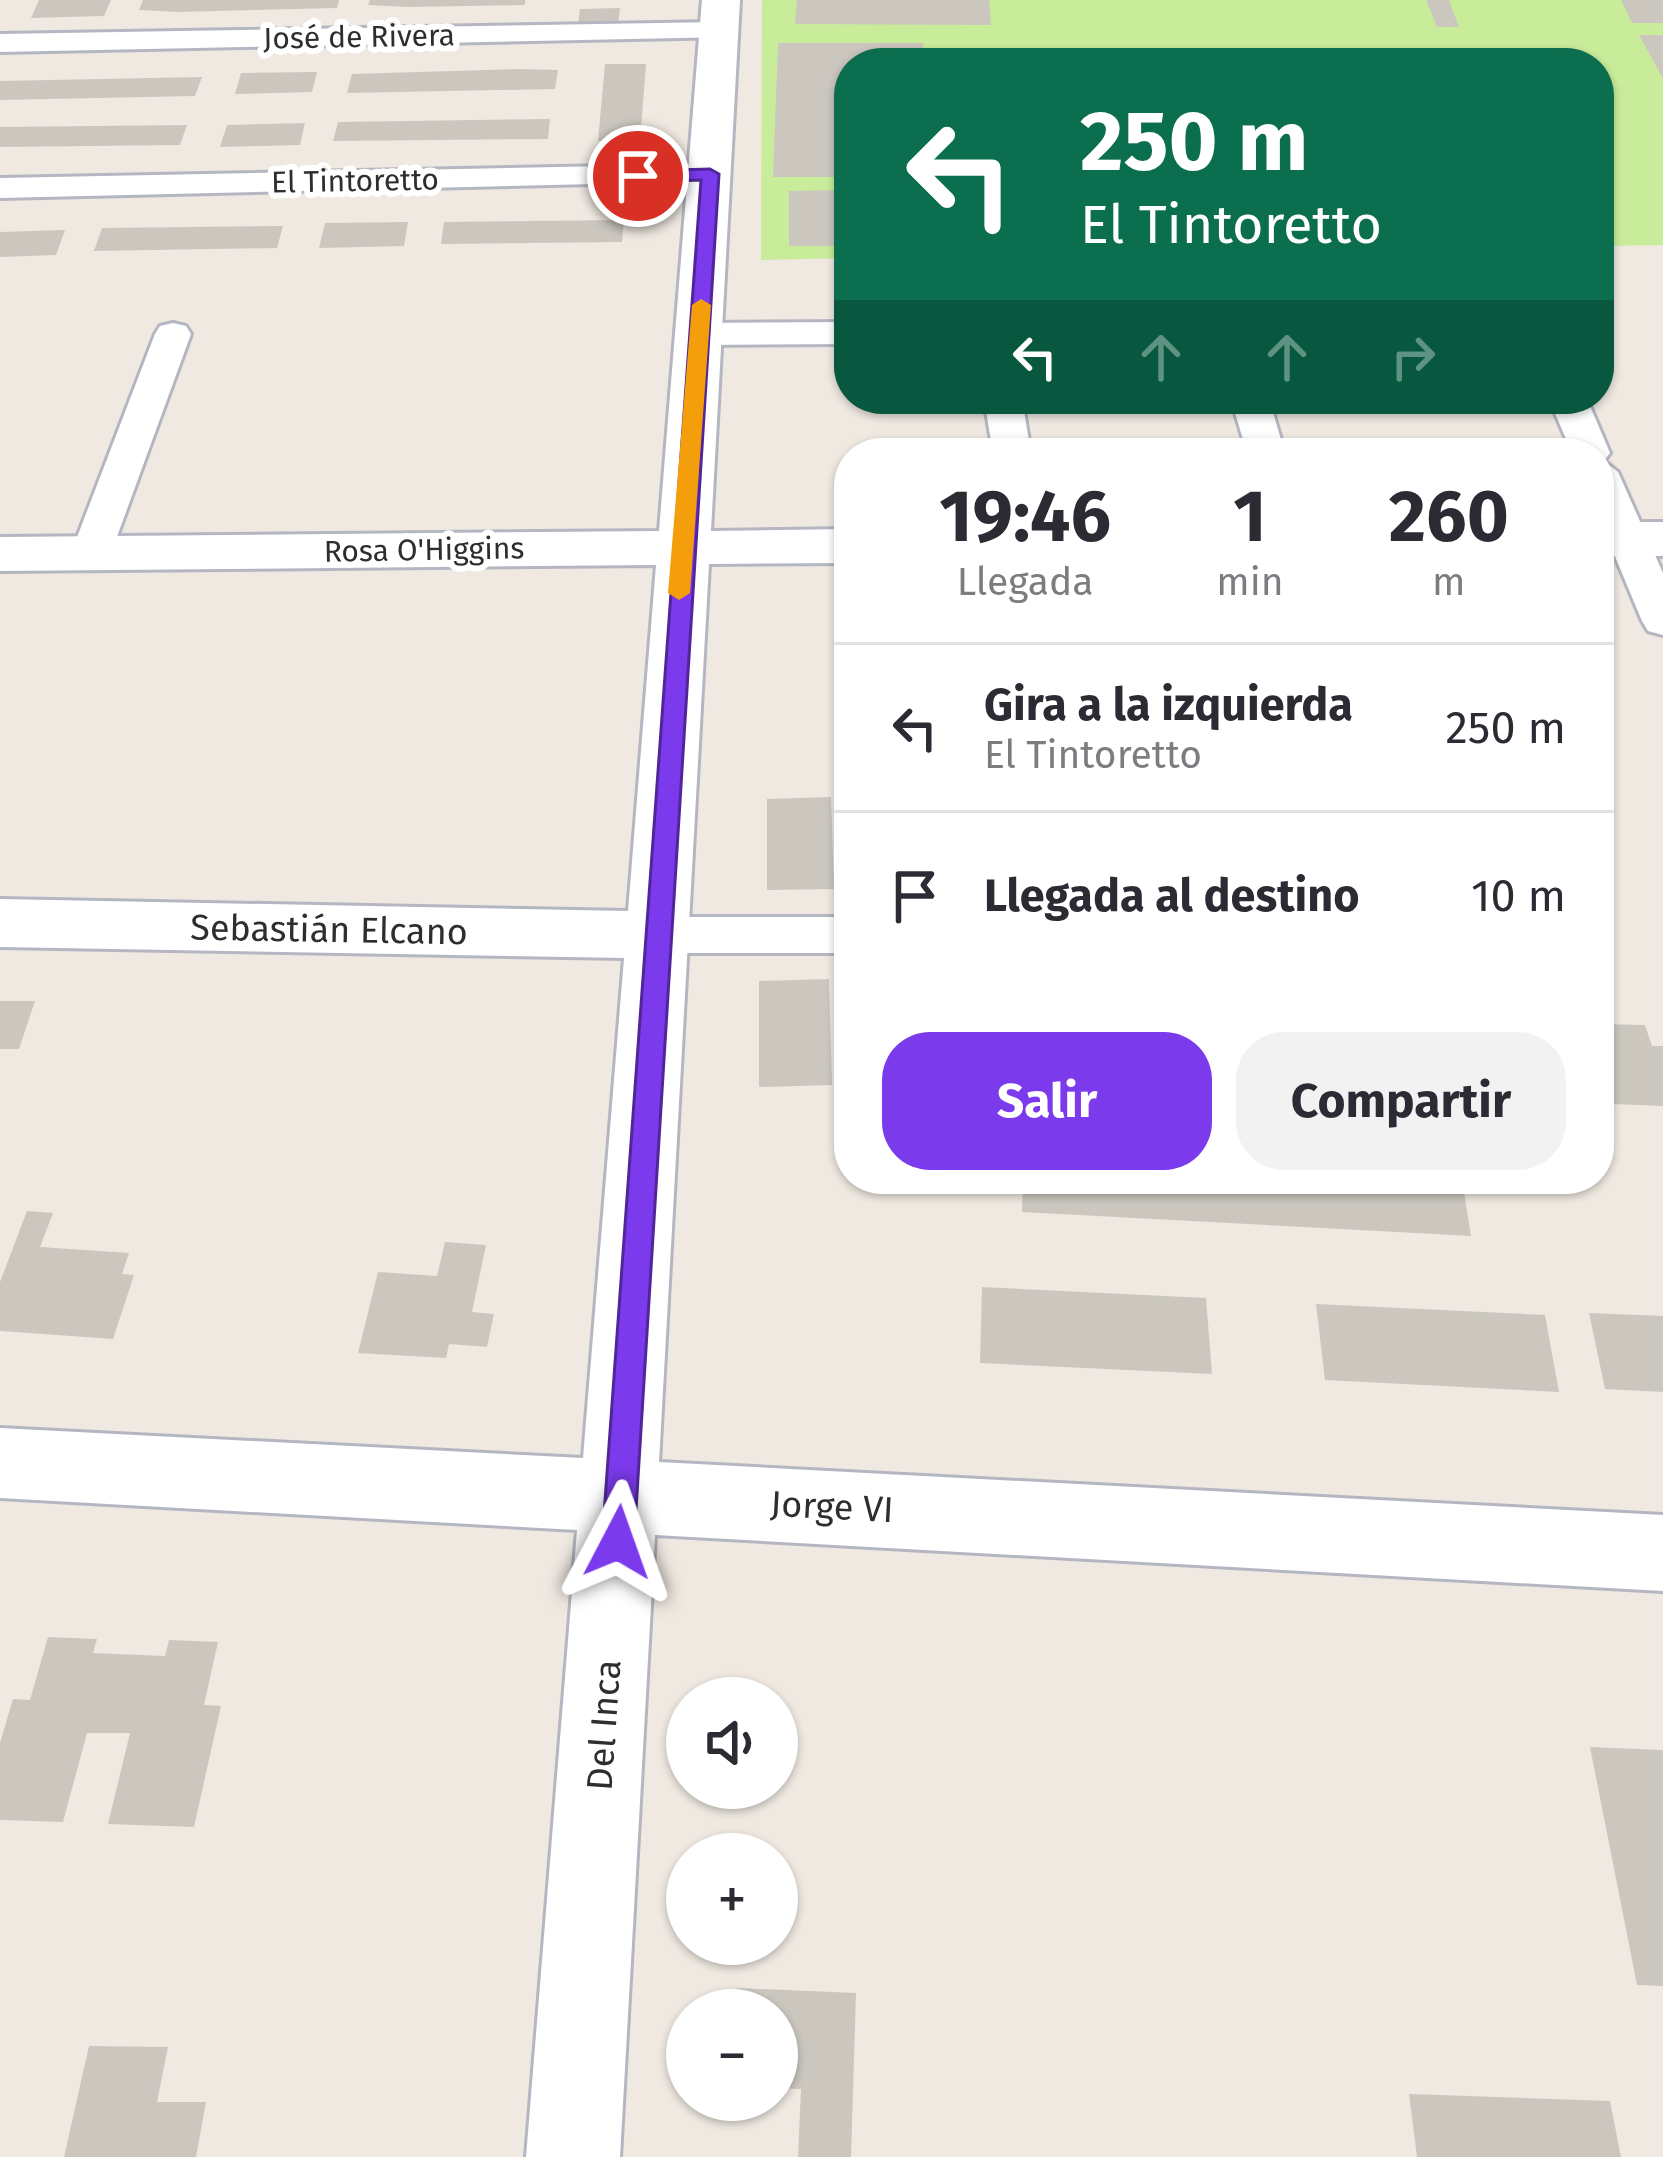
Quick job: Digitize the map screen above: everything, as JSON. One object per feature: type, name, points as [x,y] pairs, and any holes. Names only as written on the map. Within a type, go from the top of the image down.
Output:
[{"type":"street","name":"José de Rivera","points":[[0,44],[720,15]]},
{"type":"street","name":"Del Inca","points":[[573,2157],[720,15]]},
{"type":"street","name":"El Tintoretto","points":[[0,188],[710,174]]},
{"type":"street","points":[[699,334],[834,333]]},
{"type":"street","points":[[92,553],[173,334]]},
{"type":"street","points":[[1614,504],[1663,621]]},
{"type":"street","name":"Rosa O'Higgins","points":[[0,554],[834,546]]},
{"type":"street","name":"Sebastián Elcano","points":[[0,923],[657,934]]},
{"type":"street","points":[[657,934],[834,935]]},
{"type":"street","name":"Jorge VI","points":[[0,1463],[1663,1552]]},
{"type":"green space","points":[[762,0],[1663,0],[1663,245],[1614,246],[1614,48],[834,48],[834,258],[761,260]]},
{"type":"building","points":[[39,0],[111,0],[104,16],[31,18]]},
{"type":"building","points":[[143,0],[339,0],[337,8],[178,12],[139,10]]},
{"type":"building","points":[[370,0],[525,0],[525,5],[407,7],[368,5]]},
{"type":"building","points":[[797,0],[989,0],[991,25],[795,24]]},
{"type":"building","points":[[1426,0],[1449,0],[1459,27],[1437,27]]},
{"type":"building","points":[[1621,0],[1663,0],[1663,23],[1632,23]]},
{"type":"building","points":[[620,8],[618,25],[578,26],[580,9]]},
{"type":"building","points":[[1639,35],[1663,35],[1663,79]]},
{"type":"building","points":[[778,43],[923,43],[923,48],[834,48],[834,177],[773,177]]},
{"type":"building","points":[[605,64],[646,64],[640,141],[598,141]]},
{"type":"building","points":[[558,70],[555,89],[347,93],[352,74]]},
{"type":"building","points":[[317,72],[312,92],[235,94],[241,73]]},
{"type":"building","points":[[202,77],[195,96],[0,100],[0,81]]},
{"type":"building","points":[[550,119],[548,139],[333,141],[338,122]]},
{"type":"building","points":[[305,123],[300,145],[220,147],[227,125]]},
{"type":"building","points":[[187,125],[180,145],[0,147],[0,127]]},
{"type":"building","points":[[834,190],[834,246],[789,246],[789,191]]},
{"type":"building","points":[[624,220],[622,242],[441,244],[444,222]]},
{"type":"building","points":[[408,222],[404,246],[319,248],[325,223]]},
{"type":"building","points":[[283,226],[277,248],[94,251],[102,228]]},
{"type":"building","points":[[65,230],[56,255],[0,257],[0,232]]},
{"type":"building","points":[[831,797],[834,889],[767,890],[767,799]]},
{"type":"building","points":[[829,979],[832,1085],[759,1087],[759,981]]},
{"type":"building","points":[[0,1001],[35,1001],[19,1049],[0,1049]]},
{"type":"building","points":[[1614,1024],[1645,1025],[1652,1046],[1663,1046],[1663,1106],[1614,1104]]},
{"type":"building","points":[[1023,1194],[1464,1194],[1471,1236],[1022,1212]]},
{"type":"building","points":[[27,1211],[53,1213],[40,1247],[129,1253],[122,1274],[134,1275],[113,1339],[0,1331],[0,1282]]},
{"type":"building","points":[[445,1242],[486,1245],[472,1312],[494,1314],[487,1347],[449,1344],[446,1358],[358,1353],[378,1272],[437,1276]]},
{"type":"building","points":[[982,1287],[1206,1298],[1212,1374],[980,1363]]},
{"type":"building","points":[[1316,1304],[1545,1315],[1559,1392],[1325,1380]]},
{"type":"building","points":[[1589,1313],[1663,1316],[1663,1392],[1605,1389]]},
{"type":"building","points":[[48,1637],[97,1639],[93,1653],[165,1656],[169,1640],[218,1642],[204,1705],[221,1706],[194,1827],[108,1824],[130,1733],[87,1733],[63,1822],[0,1820],[0,1743],[13,1699],[30,1700]]},
{"type":"building","points":[[1590,1747],[1663,1750],[1663,1986],[1637,1985]]},
{"type":"building","points":[[798,1991],[856,1993],[851,2157],[798,2157]]},
{"type":"building","points":[[89,2046],[168,2047],[157,2102],[206,2102],[196,2157],[64,2157]]},
{"type":"building","points":[[1409,2094],[1610,2101],[1621,2157],[1417,2157]]},
{"type":"slow traffic","points":[[679,593],[701,305]]},
{"type":"route","points":[[618,1542],[710,174],[638,176]]}]
